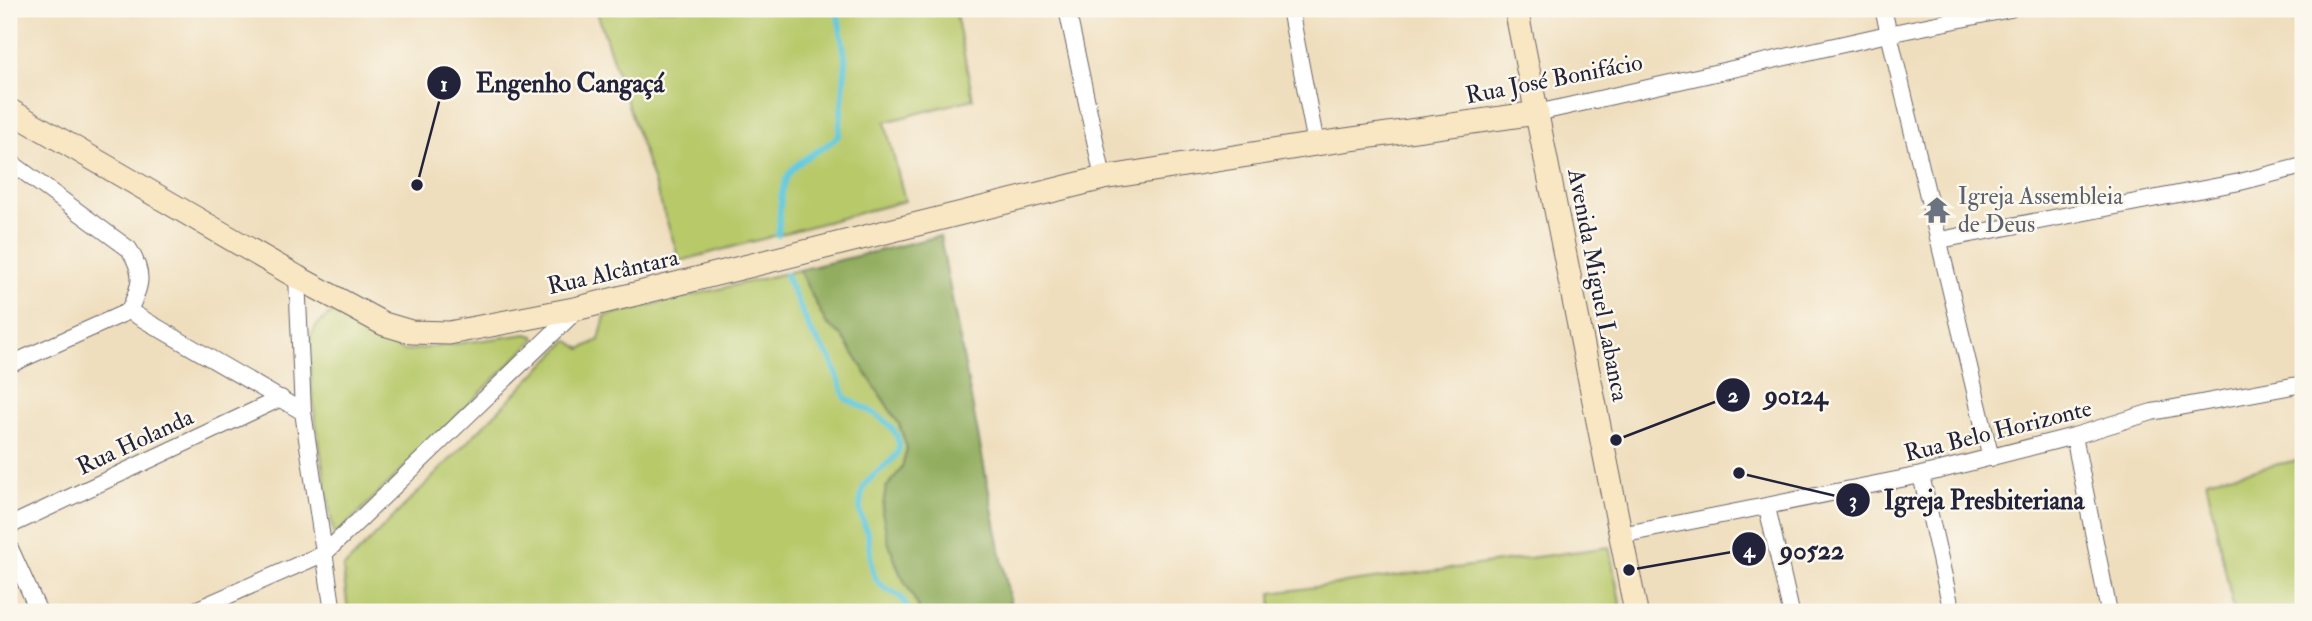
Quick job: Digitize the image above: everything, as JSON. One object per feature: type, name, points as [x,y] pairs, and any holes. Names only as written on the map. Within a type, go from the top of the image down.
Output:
[{"type":"street","points":[[1068,9],[1104,178]]},
{"type":"street","points":[[1290,9],[1316,144]]},
{"type":"street","name":"Avenida Miguel Labanca","points":[[1516,9],[1636,612]]},
{"type":"street","points":[[1883,9],[1991,458]]},
{"type":"street","name":"Rua José Bonifácio","points":[[1104,178],[1316,144],[1537,113],[2010,9]]},
{"type":"street","name":"Rua Alcântara","points":[[9,110],[297,277],[384,324],[411,332],[449,333],[579,308],[1104,178]]},
{"type":"street","points":[[9,161],[129,249],[140,266],[140,286],[129,311],[9,365]]},
{"type":"street","points":[[1940,240],[2240,183],[2303,166]]},
{"type":"street","points":[[297,277],[303,412],[333,612]]},
{"type":"street","points":[[191,612],[325,553],[579,308]]},
{"type":"street","points":[[129,311],[303,412]]},
{"type":"street","name":"Rua Belo Horizonte","points":[[1621,535],[1921,475],[2074,436],[2152,412],[2303,384]]},
{"type":"street","name":"Rua Holanda","points":[[9,526],[281,398]]},
{"type":"street","points":[[2074,436],[2109,612]]},
{"type":"street","points":[[1921,475],[1952,612]]},
{"type":"street","points":[[1767,507],[1791,612]]},
{"type":"street","points":[[9,546],[39,612]]},
{"type":"green space","points":[[596,9],[955,9],[973,99],[885,122],[905,201],[680,261]]},
{"type":"green space","points":[[940,236],[1012,612],[919,612],[888,541],[882,512],[886,488],[902,468],[907,448],[899,424],[842,336],[826,323],[799,270]]},
{"type":"green space","points":[[799,270],[826,323],[842,336],[899,424],[907,448],[902,468],[886,488],[888,532],[892,553],[919,612],[348,612],[343,568],[568,340],[581,349],[599,340],[605,316]]},
{"type":"green space","points":[[331,313],[338,314],[404,351],[527,334],[535,339],[334,537],[314,410],[309,356],[311,336],[316,326]]},
{"type":"green space","points":[[2303,459],[2303,612],[2234,612],[2206,480]]},
{"type":"green space","points":[[1609,547],[1622,612],[1272,612],[1271,593]]},
{"type":"waterway","points":[[778,235],[782,193],[791,171],[839,135],[846,62],[837,9]]},
{"type":"waterway","points":[[786,275],[811,332],[831,359],[846,399],[878,416],[897,435],[898,450],[865,486],[860,510],[876,578],[883,587],[902,599],[908,612]]},
{"type":"place","name":"Engenho Cangaçá","points":[[417,185]]},
{"type":"place","name":"Igreja Assembleia de Deus","points":[[1937,210]]},
{"type":"place","name":"90124","points":[[1616,440]]},
{"type":"place","name":"Igreja Presbiteriana","points":[[1739,473]]},
{"type":"place","name":"90522","points":[[1629,570]]}]
